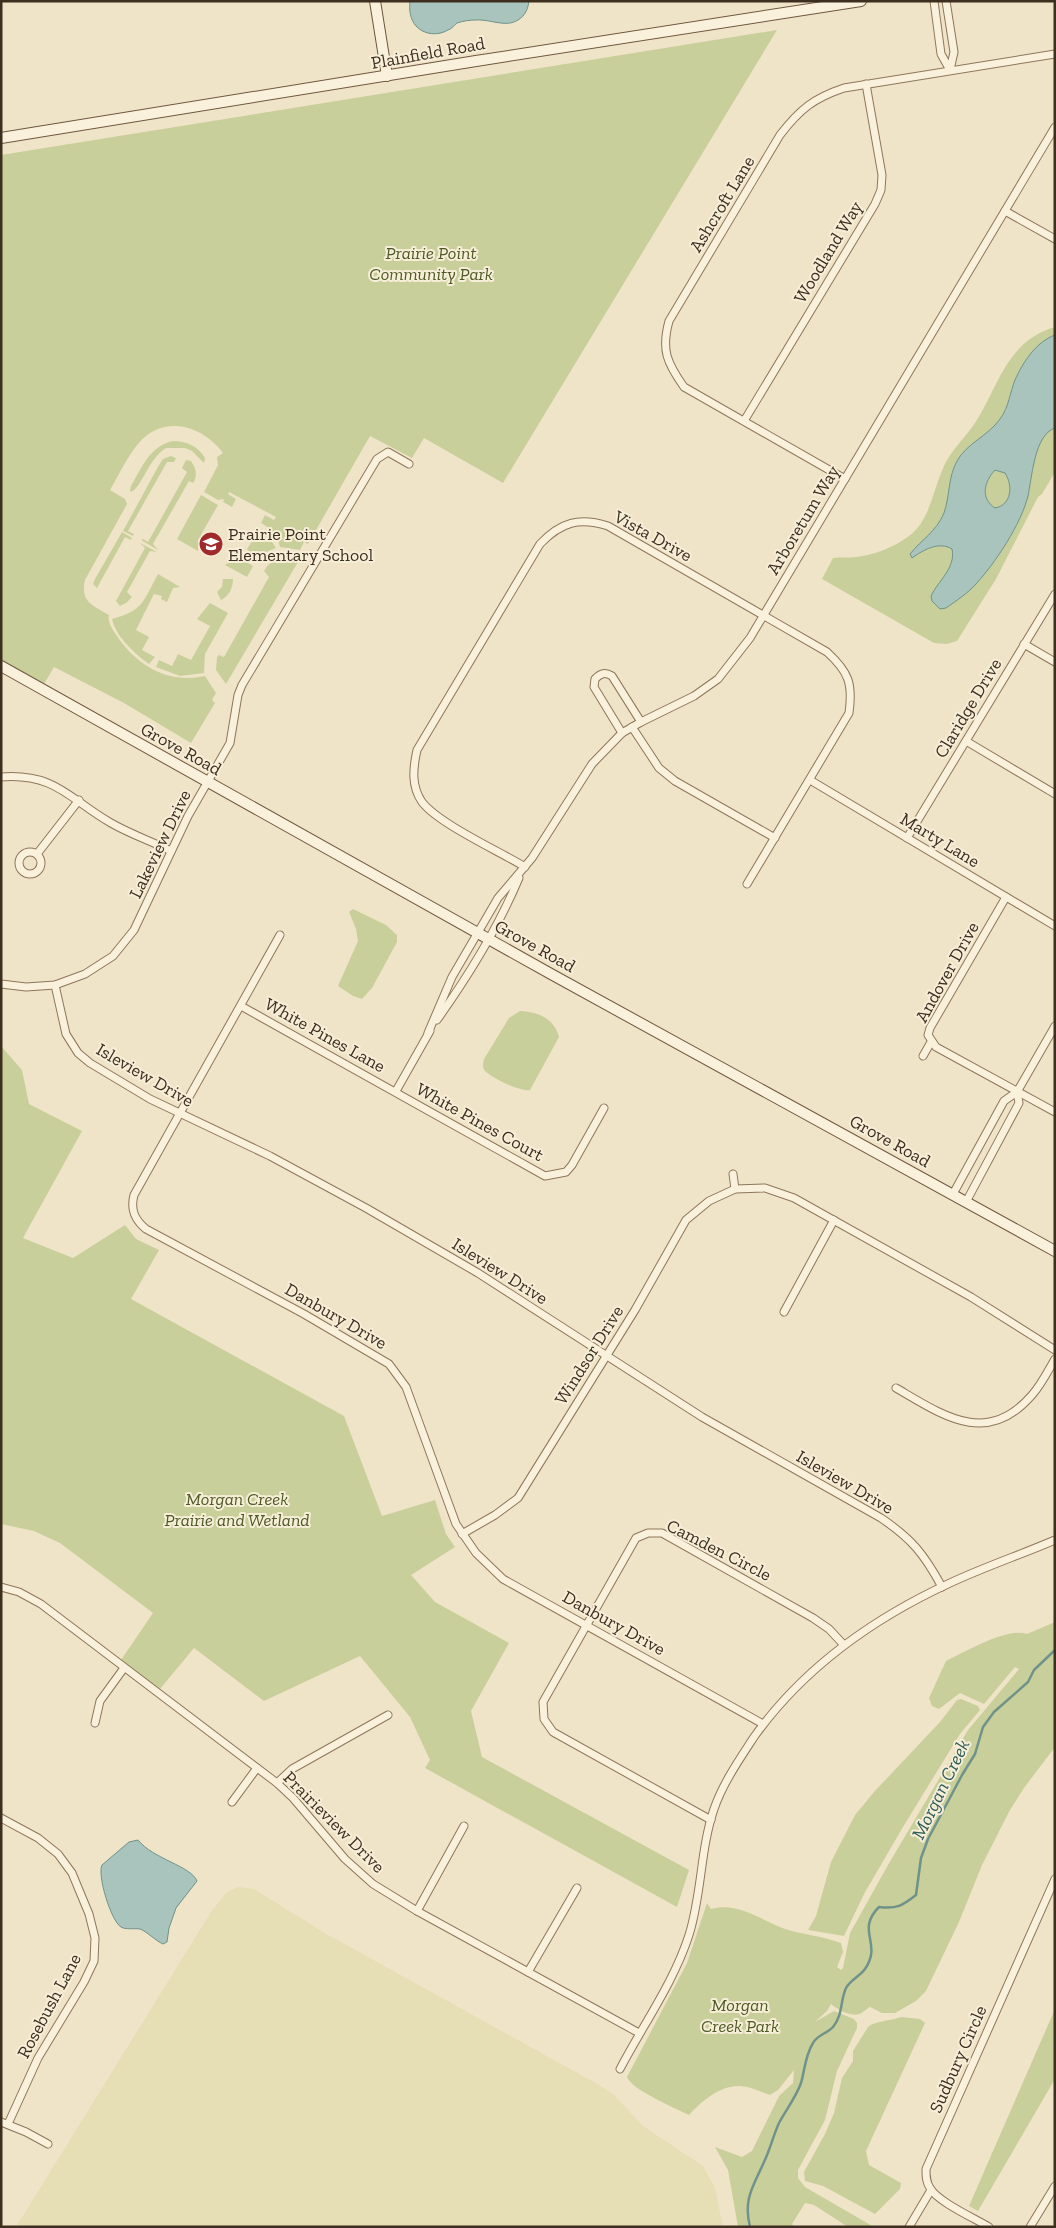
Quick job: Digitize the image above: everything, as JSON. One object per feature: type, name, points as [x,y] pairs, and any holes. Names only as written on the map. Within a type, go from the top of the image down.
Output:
[{"type":"street","points":[[375,1],[387,76]]},
{"type":"street","name":"Plainfield Road","points":[[1,138],[861,1]]},
{"type":"street","points":[[934,1],[941,54],[950,70]]},
{"type":"street","points":[[946,1],[954,52],[950,70]]},
{"type":"street","name":"Ashcroft Lane","points":[[845,479],[684,387],[668,364],[665,336],[669,321],[780,135],[792,119],[807,105],[824,94],[866,84],[1055,54]]},
{"type":"street","name":"Woodland Way","points":[[744,421],[875,204],[880,190],[882,175],[866,84]]},
{"type":"street","name":"Arboretum Way","points":[[396,1092],[428,1033],[452,976],[477,933],[498,898],[525,867],[592,764],[622,734],[632,727],[686,700],[718,679],[737,656],[763,616],[1055,127]]},
{"type":"street","points":[[1005,211],[1055,239]]},
{"type":"street","name":"Lakeview Drive","points":[[1,984],[26,987],[54,985],[85,974],[113,956],[134,930],[171,851],[230,743],[238,695],[242,685],[377,459],[388,452],[409,464]]},
{"type":"street","name":"Vista Drive","points":[[525,867],[435,815],[421,801],[414,784],[413,767],[417,750],[540,544],[562,526],[576,521],[591,520],[603,524],[827,652],[840,663],[848,678],[852,694],[849,713],[748,884]]},
{"type":"street","name":"Claridge Drive","points":[[907,838],[1055,594]]},
{"type":"street","points":[[1024,644],[1055,662]]},
{"type":"street","name":"Grove Road","points":[[1,666],[477,933],[1055,1251]]},
{"type":"street","points":[[622,734],[594,687],[594,679],[600,674],[607,673],[612,676],[640,722]]},
{"type":"street","points":[[632,727],[659,768],[675,781],[775,838]]},
{"type":"street","points":[[966,742],[1055,794]]},
{"type":"street","points":[[1,777],[30,777],[43,780],[61,788],[112,824],[171,851]]},
{"type":"street","name":"Marty Lane","points":[[810,780],[1055,926]]},
{"type":"street","points":[[37,854],[79,800]]},
{"type":"street","name":"Arboretum Way","points":[[428,1033],[464,981],[508,905],[520,874]]},
{"type":"street","name":"Andover Drive","points":[[1006,897],[928,1034],[931,1042],[936,1047],[1055,1112]]},
{"type":"street","name":"Danbury Drive","points":[[280,935],[134,1195],[132,1207],[136,1219],[146,1229],[304,1314],[389,1364],[406,1387],[456,1524],[484,1563],[503,1579],[764,1724]]},
{"type":"street","name":"Isleview Drive","points":[[54,985],[66,1034],[78,1053],[90,1063],[180,1114],[270,1156],[366,1208],[478,1273],[702,1417],[881,1518],[906,1535],[927,1559],[942,1587]]},
{"type":"street","name":"White Pines Lane","points":[[241,1006],[396,1092]]},
{"type":"street","points":[[953,1194],[1004,1101],[1017,1092],[1055,1026]]},
{"type":"street","points":[[923,1056],[931,1042]]},
{"type":"street","name":"White Pines Court","points":[[396,1092],[546,1176],[566,1172],[572,1165],[604,1108]]},
{"type":"street","points":[[966,1202],[1019,1103],[1017,1092]]},
{"type":"street","points":[[733,1174],[735,1189]]},
{"type":"street","name":"Windsor Drive","points":[[462,1534],[495,1515],[518,1498],[606,1357],[686,1220],[709,1201],[735,1189],[765,1188],[778,1191],[834,1220],[971,1297],[1055,1350]]},
{"type":"street","points":[[784,1312],[834,1220]]},
{"type":"street","points":[[896,1388],[939,1413],[957,1421],[977,1424],[999,1420],[1019,1408],[1034,1394],[1055,1359]]},
{"type":"street","name":"Camden Circle","points":[[710,1820],[553,1732],[544,1718],[543,1702],[636,1538],[648,1533],[662,1533],[808,1614],[829,1628],[843,1644]]},
{"type":"street","points":[[620,2069],[678,1964],[689,1936],[699,1897],[710,1820],[729,1776],[764,1724],[793,1690],[843,1644],[892,1612],[942,1587],[1055,1540]]},
{"type":"street","name":"Prairieview Drive","points":[[1,1586],[19,1592],[41,1604],[277,1783],[293,1798],[359,1872],[390,1895],[639,2033]]},
{"type":"street","points":[[95,1723],[100,1701],[124,1668]]},
{"type":"street","points":[[277,1783],[292,1769],[388,1715]]},
{"type":"street","points":[[232,1802],[257,1768]]},
{"type":"street","name":"Rosebush Lane","points":[[1,1818],[38,1838],[58,1854],[72,1873],[89,1914],[95,1938],[94,1961],[84,1982],[38,2058],[5,2123]]},
{"type":"street","points":[[417,1911],[464,1826]]},
{"type":"street","name":"Sudbury Circle","points":[[930,2190],[926,2174],[931,2157],[1055,1879]]},
{"type":"street","points":[[528,1972],[577,1888]]},
{"type":"street","points":[[5,2123],[48,2144]]},
{"type":"street","points":[[1030,2227],[1055,2186]]},
{"type":"street","points":[[909,2227],[930,2190],[989,2227]]},
{"type":"shaded area","points":[[238,1887],[254,1889],[323,1932],[613,2094],[643,2126],[703,2166],[715,2188],[723,2227],[16,2227],[211,1912],[227,1892]]},
{"type":"green space","name":"Prairie Point Community Park","points":[[777,30],[503,483],[424,438],[412,458],[370,436],[308,544],[304,542],[300,550],[280,547],[278,540],[268,531],[269,528],[261,523],[265,515],[274,520],[276,517],[229,492],[228,494],[236,499],[232,507],[223,502],[224,499],[218,500],[204,492],[218,465],[217,457],[223,453],[204,436],[193,430],[170,426],[148,435],[138,444],[110,490],[125,499],[127,504],[85,580],[84,593],[89,602],[109,615],[110,624],[119,639],[136,658],[146,665],[156,671],[180,678],[205,676],[216,693],[212,700],[215,703],[191,743],[124,703],[54,667],[43,686],[1,662],[1,155]]},
{"type":"green space","points":[[1055,327],[1055,472],[1042,494],[1038,497],[996,579],[957,641],[947,644],[934,643],[822,579],[833,558],[856,557],[877,552],[897,544],[916,530],[930,504],[947,460],[975,423],[1014,354],[1038,334]]},
{"type":"green space","points":[[173,441],[187,443],[195,447],[205,458],[204,463],[192,451],[185,448],[166,448],[150,465],[139,484],[131,492],[131,486],[147,458],[158,447]]},
{"type":"green space","points":[[171,456],[176,458],[174,462],[167,462],[128,531],[134,534],[133,536],[123,531],[159,465],[163,459]]},
{"type":"green space","points":[[186,460],[191,461],[193,464],[196,477],[193,483],[189,481],[153,544],[158,550],[141,540],[143,539],[148,542],[187,472],[182,468]]},
{"type":"green space","points":[[201,495],[218,505],[198,540],[198,551],[177,539]]},
{"type":"green space","points":[[122,532],[132,538],[131,540],[125,537],[97,588],[93,584],[95,579]]},
{"type":"green space","points":[[256,535],[262,539],[265,536],[270,539],[276,548],[266,552],[257,560],[247,549]]},
{"type":"green space","points":[[140,543],[157,552],[150,551],[127,592],[132,597],[120,606],[116,601],[145,548]]},
{"type":"green space","points":[[242,559],[253,566],[247,577],[225,565],[232,560],[239,563]]},
{"type":"green space","points":[[278,559],[298,562],[226,684],[216,670],[217,657],[219,655],[224,657],[269,577],[264,571],[268,565]]},
{"type":"green space","points":[[158,574],[180,587],[173,588],[167,602],[161,599],[162,596],[154,594],[136,630],[149,637],[142,650],[155,657],[149,664],[122,639],[112,619],[123,616],[141,604]]},
{"type":"green space","points":[[223,579],[233,579],[233,582],[228,594],[221,600],[217,592],[222,587]]},
{"type":"green space","points":[[210,603],[228,613],[205,654],[204,673],[180,676],[156,667],[159,660],[172,666],[178,654],[191,660],[210,626],[197,619]]},
{"type":"green space","points":[[353,909],[386,925],[397,935],[397,942],[372,988],[362,999],[353,996],[338,986],[358,941],[356,929],[349,912]]},
{"type":"green space","points":[[520,1011],[544,1017],[557,1030],[559,1037],[530,1090],[513,1087],[500,1081],[485,1071],[483,1066],[484,1059],[509,1018]]},
{"type":"green space","name":"Morgan Creek Prairie and Wetland","points":[[1,1046],[22,1070],[29,1104],[82,1131],[23,1238],[73,1258],[125,1225],[136,1239],[159,1250],[131,1299],[344,1416],[382,1516],[435,1500],[446,1534],[455,1547],[411,1575],[435,1602],[509,1643],[471,1711],[482,1757],[689,1870],[677,1907],[425,1768],[430,1760],[410,1717],[360,1656],[264,1701],[194,1648],[160,1689],[121,1660],[153,1613],[60,1543],[34,1531],[1,1524]]},
{"type":"green space","name":"Morgan Creek Park","points":[[1055,1622],[1055,1747],[1010,1810],[982,1865],[959,1922],[926,1991],[916,2001],[895,2013],[882,2013],[870,2007],[855,2015],[840,2010],[831,2004],[827,2011],[815,2022],[834,2011],[854,2019],[857,2023],[857,2028],[837,2071],[825,2120],[798,2170],[798,2178],[805,2187],[874,2227],[848,2227],[814,2205],[805,2203],[792,2224],[794,2227],[738,2227],[728,2170],[715,2147],[742,2157],[752,2151],[779,2096],[793,2083],[794,2070],[778,2090],[770,2095],[747,2087],[732,2087],[711,2095],[689,2115],[645,2093],[627,2077],[687,1963],[707,1903],[711,1909],[733,1908],[753,1914],[782,1928],[841,1943],[843,1952],[837,1967],[841,1970],[850,1933],[888,1865],[968,1730],[1019,1669],[1015,1667],[984,1704],[960,1693],[939,1709],[932,1706],[929,1698],[946,1661],[998,1637],[1009,1634],[1027,1634]]},
{"type":"green space","points":[[961,1699],[978,1706],[980,1710],[960,1734],[903,1827],[864,1894],[844,1936],[808,1930],[816,1916],[831,1862],[855,1815],[940,1722],[957,1700]]},
{"type":"green space","points":[[1055,2009],[1055,2079],[978,2211],[969,2206]]},
{"type":"green space","points":[[901,2017],[920,2019],[925,2023],[866,2151],[869,2165],[901,2183],[900,2189],[875,2214],[823,2186],[805,2181],[804,2172],[834,2113],[842,2078],[853,2061],[853,2051],[868,2027],[874,2023]]},
{"type":"water","points":[[410,1],[529,1],[524,14],[513,22],[466,21],[457,23],[451,29],[436,34],[427,33],[416,26],[410,14]]},
{"type":"water","points":[[1055,335],[1055,428],[1042,439],[1038,448],[1025,507],[1007,542],[984,575],[962,597],[946,608],[940,609],[932,601],[931,596],[949,568],[953,556],[952,549],[937,546],[921,552],[912,558],[910,554],[941,520],[946,507],[952,473],[957,461],[966,449],[990,430],[1000,419],[1022,366],[1031,353],[1048,338]],"holes":[[[995,470],[1005,473],[1010,489],[1008,499],[1001,506],[995,508],[987,500],[986,485]]]},
{"type":"water","points":[[138,1840],[145,1847],[187,1871],[197,1881],[176,1908],[169,1928],[167,1942],[163,1944],[140,1929],[121,1927],[113,1916],[103,1887],[101,1878],[102,1865],[129,1842]]},
{"type":"waterway","name":"Morgan Creek","points":[[750,2227],[748,2217],[750,2193],[779,2123],[799,2088],[810,2048],[815,2040],[831,2029],[836,2022],[846,1988],[865,1969],[870,1960],[869,1923],[872,1915],[879,1907],[890,1908],[899,1906],[916,1895],[921,1858],[928,1839],[975,1754],[983,1727],[994,1712],[1028,1682],[1034,1670],[1055,1650]]},
{"type":"place","name":"Prairie Point Elementary School","points":[[211,544]]}]
